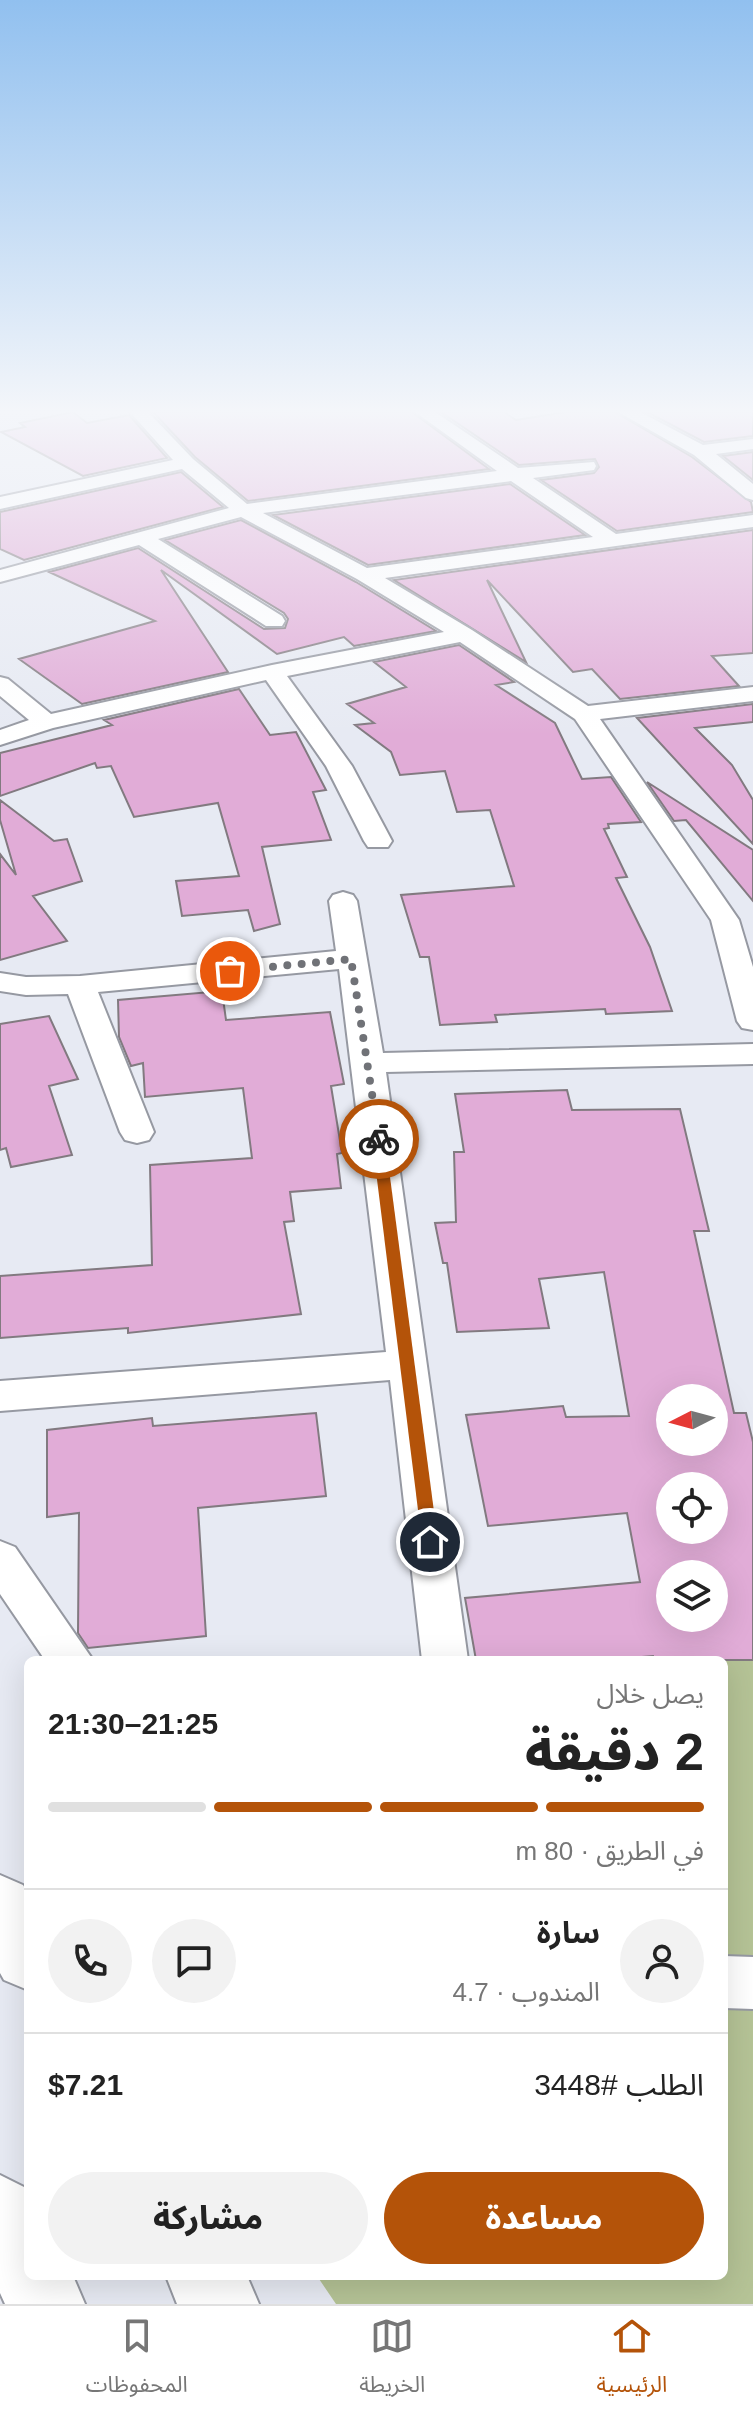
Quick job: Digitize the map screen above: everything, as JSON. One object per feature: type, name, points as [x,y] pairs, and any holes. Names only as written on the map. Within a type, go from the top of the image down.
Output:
[{"type":"highway","points":[[0,1907],[24,1950]]},
{"type":"highway","points":[[0,2212],[24,2260]]},
{"type":"highway","points":[[34,2280],[46,2304]]},
{"type":"highway","points":[[206,2280],[220,2304]]},
{"type":"street","points":[[0,576],[209,520]]},
{"type":"street","points":[[261,520],[364,575],[464,635],[584,714],[739,919],[753,1021]]},
{"type":"street","points":[[580,520],[611,540]]},
{"type":"street","points":[[364,575],[753,521]]},
{"type":"street","points":[[142,538],[274,621]]},
{"type":"street","points":[[0,738],[46,722],[272,672],[464,635]]},
{"type":"street","points":[[272,672],[339,766],[378,841]]},
{"type":"street","points":[[0,684],[46,722]]},
{"type":"street","points":[[584,714],[753,694]]},
{"type":"street","points":[[343,901],[369,1063],[445,1656]]},
{"type":"street","points":[[0,982],[17,986],[80,985],[351,959]]},
{"type":"street","points":[[80,985],[137,1132]]},
{"type":"street","points":[[369,1063],[753,1054]]},
{"type":"street","points":[[0,1396],[409,1364]]},
{"type":"street","points":[[0,1559],[67,1656]]},
{"type":"street","points":[[728,1982],[753,1983]]},
{"type":"green space","points":[[753,1625],[753,2304],[336,2304],[320,2280],[728,2280],[727,1656]]},
{"type":"building","points":[[0,520],[176,520],[24,560],[0,549]]},
{"type":"building","points":[[241,520],[356,582],[436,631],[354,646],[344,637],[277,654],[161,570],[228,672],[82,704],[19,659],[155,621],[49,572],[138,548],[264,629],[285,628],[288,619],[284,613],[165,540]]},
{"type":"building","points":[[282,520],[562,520],[585,535],[368,565]]},
{"type":"building","points":[[600,520],[699,520],[617,531]]},
{"type":"building","points":[[753,530],[753,653],[712,656],[739,686],[620,699],[592,669],[573,672],[487,580],[526,662],[394,580]]},
{"type":"building","points":[[459,645],[514,682],[496,685],[555,723],[582,779],[611,777],[641,822],[608,824],[609,828],[604,829],[627,877],[616,878],[650,947],[672,1011],[606,1014],[605,1009],[495,1015],[497,1022],[440,1025],[429,957],[420,957],[401,895],[514,886],[490,810],[457,812],[445,771],[400,775],[391,752],[355,725],[374,723],[347,704],[406,687],[374,662]]},
{"type":"building","points":[[239,689],[270,735],[296,732],[326,790],[313,792],[331,840],[262,847],[280,924],[254,931],[248,910],[182,916],[176,881],[239,876],[218,803],[134,817],[111,766],[97,768],[95,763],[0,796],[0,753],[112,725],[104,720]]},
{"type":"building","points":[[753,704],[753,722],[695,728],[732,765],[753,800],[753,844],[637,718]]},
{"type":"building","points":[[647,782],[753,850],[753,901],[686,820],[674,821]]},
{"type":"building","points":[[0,800],[54,841],[67,839],[82,881],[33,896],[67,941],[0,960],[0,854],[16,875],[0,820]]},
{"type":"building","points":[[222,991],[226,1020],[330,1012],[344,1084],[331,1086],[342,1153],[337,1154],[341,1188],[290,1192],[294,1221],[284,1222],[301,1314],[128,1333],[128,1328],[0,1338],[0,1276],[152,1265],[150,1165],[252,1158],[243,1088],[145,1097],[143,1063],[131,1066],[119,1037],[118,1000]]},
{"type":"building","points":[[49,1016],[78,1079],[49,1086],[72,1155],[11,1167],[6,1148],[0,1150],[0,1024]]},
{"type":"building","points":[[567,1090],[572,1110],[680,1109],[709,1231],[694,1231],[728,1384],[656,1384],[656,1456],[728,1456],[728,1386],[734,1413],[746,1413],[753,1442],[753,1660],[728,1660],[728,1656],[475,1656],[465,1598],[640,1582],[627,1513],[488,1526],[466,1415],[563,1406],[566,1417],[629,1416],[604,1272],[539,1279],[549,1328],[457,1332],[447,1263],[443,1263],[435,1223],[456,1222],[454,1152],[464,1152],[455,1094]]},
{"type":"building","points":[[316,1413],[326,1496],[198,1508],[206,1636],[88,1648],[78,1633],[79,1513],[47,1517],[47,1430],[152,1418],[153,1426]]},
{"type":"way so far","points":[[230,971],[351,959],[379,1139]]},
{"type":"route","points":[[379,1139],[430,1542]]}]
